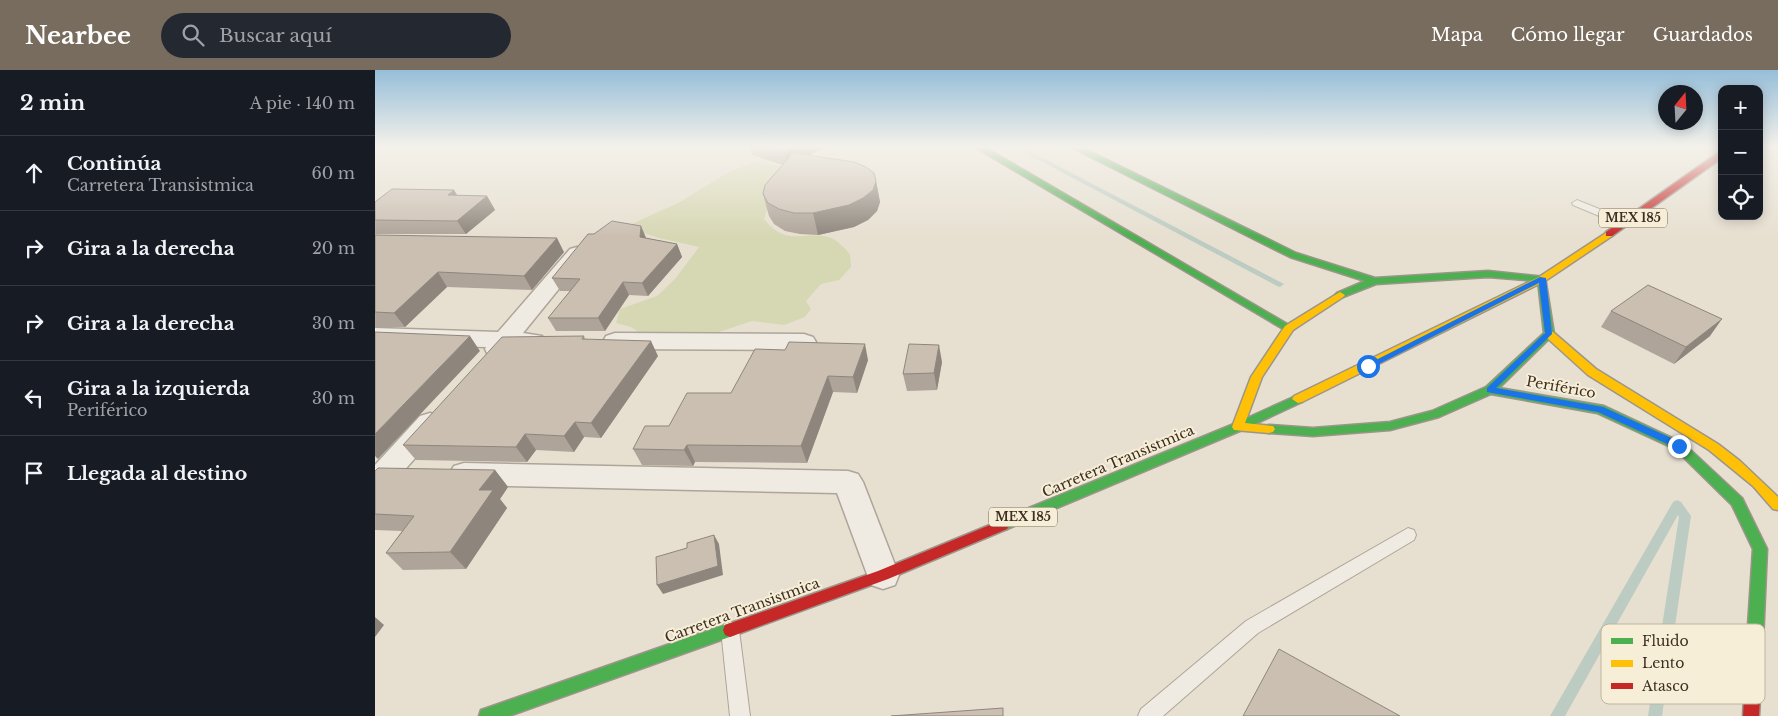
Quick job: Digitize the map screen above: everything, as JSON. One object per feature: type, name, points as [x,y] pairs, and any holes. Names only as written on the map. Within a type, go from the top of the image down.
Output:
[{"type":"main road","points":[[1031,177],[1289,328]]},
{"type":"main road","points":[[1136,177],[1293,255],[1374,281]]},
{"type":"main road","name":"Carretera Transistmica","points":[[487,716],[883,575],[1238,427],[1368,366],[1542,278],[1689,177]]},
{"type":"main road","points":[[1488,274],[1542,278],[1549,334],[1489,390],[1435,414],[1389,426],[1313,432],[1238,427],[1257,377],[1289,328],[1338,296],[1374,281],[1488,274]]},
{"type":"main road","name":"Periférico","points":[[1549,334],[1591,371],[1696,434],[1749,473],[1776,503]]},
{"type":"main road","name":"Periférico","points":[[1489,390],[1600,409],[1679,446],[1746,502],[1760,549],[1756,624]]},
{"type":"main road","points":[[1746,502],[1776,503]]},
{"type":"street","points":[[485,363],[584,244],[554,244]]},
{"type":"street","points":[[375,336],[555,341]]},
{"type":"street","points":[[595,341],[804,342]]},
{"type":"street","points":[[378,476],[445,407]]},
{"type":"street","points":[[378,476],[425,474],[848,482],[883,575]]},
{"type":"lane","points":[[1577,202],[1625,223]]},
{"type":"lane","points":[[1148,716],[1252,626],[1408,535]]},
{"type":"lane","points":[[730,630],[741,716]]},
{"type":"green space","points":[[721,177],[785,177],[769,204],[764,219],[772,228],[780,233],[795,236],[828,237],[834,240],[850,254],[851,267],[839,280],[821,284],[806,301],[811,309],[805,317],[784,325],[752,321],[716,333],[641,334],[631,327],[616,323],[620,309],[657,296],[675,279],[699,247],[659,238],[625,227],[678,203]]},
{"type":"building","points":[[772,177],[875,177],[876,181],[873,190],[863,198],[849,205],[813,213],[794,213],[779,209],[768,203],[763,194],[765,185]]},
{"type":"building","points":[[392,189],[454,190],[448,195],[487,196],[457,221],[375,220],[375,202]]},
{"type":"building","points":[[612,221],[641,226],[640,237],[677,244],[642,283],[623,282],[598,318],[548,318],[580,279],[552,278],[588,234],[594,234]]},
{"type":"building","points":[[375,235],[557,238],[524,276],[438,272],[394,313],[375,312]]},
{"type":"building","points":[[1648,285],[1722,319],[1686,347],[1611,311]]},
{"type":"building","points":[[375,332],[470,336],[375,434]]},
{"type":"building","points":[[584,336],[582,339],[651,341],[591,423],[575,422],[564,436],[525,434],[516,447],[403,445],[502,337]]},
{"type":"building","points":[[789,342],[865,344],[853,377],[828,376],[801,446],[687,445],[684,450],[633,449],[645,426],[669,426],[687,393],[731,393],[755,349],[785,350]]},
{"type":"building","points":[[909,344],[939,345],[934,373],[903,374]]},
{"type":"building","points":[[378,468],[495,470],[479,490],[493,490],[450,552],[386,553],[414,516],[375,514],[375,471]]},
{"type":"building","points":[[714,535],[718,566],[657,585],[656,557],[687,548],[687,543]]},
{"type":"building","points":[[1279,649],[1400,716],[1243,716]]},
{"type":"building","points":[[1003,708],[1003,716],[891,716]]},
{"type":"waterway","points":[[1075,177],[1280,284]]},
{"type":"waterway","points":[[1609,624],[1677,505],[1685,516],[1669,624]]},
{"type":"waterway","points":[[1557,716],[1601,639]]},
{"type":"waterway","points":[[1655,716],[1657,704]]},
{"type":"traffic: fast","points":[[1031,177],[1289,328]]},
{"type":"traffic: fast","points":[[1136,177],[1293,255],[1374,281]]},
{"type":"traffic: fast","points":[[1269,429],[1313,432],[1390,426],[1435,414],[1490,390],[1549,334],[1542,279],[1488,274]]},
{"type":"traffic: fast","points":[[1340,295],[1374,281],[1488,274]]},
{"type":"traffic: fast","points":[[1490,390],[1600,409],[1679,446],[1737,502],[1760,549],[1756,624]]},
{"type":"traffic: fast","points":[[1002,525],[1238,427],[1298,399]]},
{"type":"traffic: fast","points":[[487,716],[730,630]]},
{"type":"traffic: slow","points":[[1298,399],[1542,279],[1609,234]]},
{"type":"traffic: slow","points":[[1269,429],[1238,427],[1257,377],[1289,328],[1340,295]]},
{"type":"traffic: slow","points":[[1549,334],[1575,359],[1592,372],[1690,432],[1736,464],[1778,505]]},
{"type":"traffic: jam","points":[[1609,234],[1689,177]]},
{"type":"traffic: jam","points":[[730,630],[883,575],[1002,525]]},
{"type":"traffic: jam","points":[[1751,716],[1752,704]]},
{"type":"route","points":[[1368,366],[1542,278],[1549,334],[1489,390],[1600,409],[1679,446]]}]
